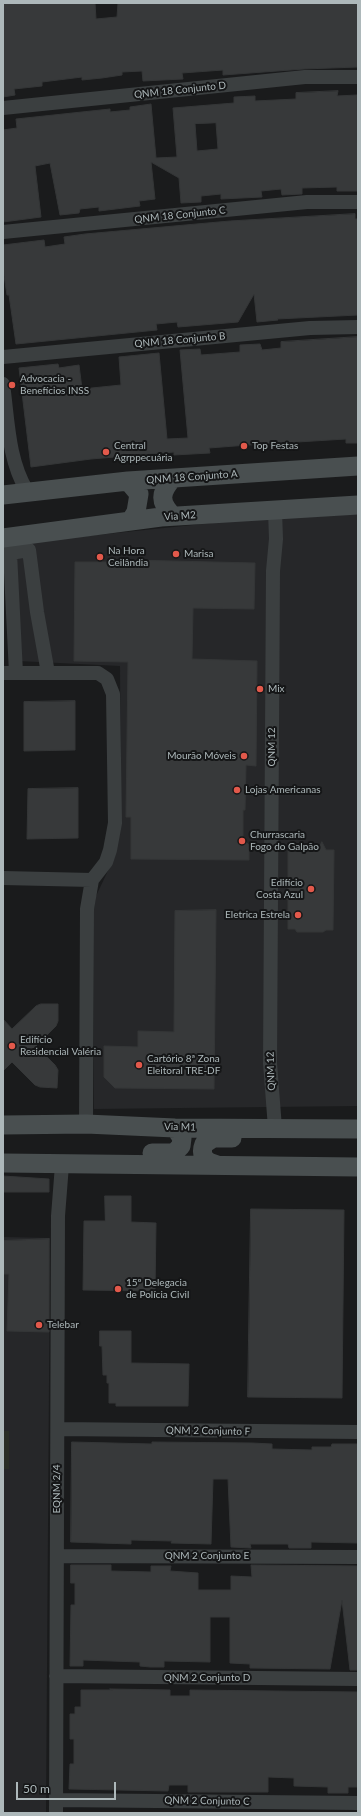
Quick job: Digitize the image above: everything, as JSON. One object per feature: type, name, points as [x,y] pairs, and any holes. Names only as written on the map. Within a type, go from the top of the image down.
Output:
[{"type":"main road","name":"QNM 18 Conjunto A","points":[[26,491],[128,481],[358,466]]},
{"type":"main road","points":[[172,479],[163,494],[163,502],[167,510],[173,516]]},
{"type":"main road","points":[[128,481],[139,494],[136,512],[131,520]]},
{"type":"main road","points":[[3,495],[26,491]]},
{"type":"main road","name":"Via M2","points":[[5,547],[131,520],[173,516],[358,505]]},
{"type":"main road","name":"Via M1","points":[[3,1125],[86,1124],[175,1128],[358,1129]]},
{"type":"main road","points":[[3,1163],[51,1153],[174,1153],[179,1149],[182,1142],[181,1134],[175,1128]]},
{"type":"main road","points":[[215,1164],[206,1161],[202,1153],[204,1144],[213,1138],[317,1139],[358,1129]]},
{"type":"main road","points":[[3,1163],[215,1164],[358,1167]]},
{"type":"street","name":"QNM 18 Conjunto D","points":[[3,108],[305,78],[358,77]]},
{"type":"street","name":"QNM 18 Conjunto C","points":[[3,232],[307,202],[358,202]]},
{"type":"street","name":"QNM 18 Conjunto B","points":[[3,357],[310,328],[358,327]]},
{"type":"street","points":[[3,384],[14,463],[26,491]]},
{"type":"street","name":"QNM 12","points":[[275,511],[276,539],[273,571],[270,1063],[275,1128]]},
{"type":"street","points":[[48,673],[37,612],[29,550],[5,547],[9,673],[48,673],[98,673],[107,679],[113,694],[115,823],[106,862],[92,880],[87,909],[86,1124]]},
{"type":"street","points":[[3,878],[92,880]]},
{"type":"street","name":"EQNM 2/4","points":[[56,1806],[58,1216],[62,1164]]},
{"type":"street","name":"QNM 2 Conjunto F","points":[[58,1429],[358,1432]]},
{"type":"street","name":"QNM 2 Conjunto E","points":[[57,1556],[358,1557]]},
{"type":"street","name":"QNM 2 Conjunto D","points":[[56,1676],[358,1679]]},
{"type":"street","name":"QNM 2 Conjunto C","points":[[56,1806],[358,1803]]},
{"type":"shaded area","points":[[358,514],[358,1106],[94,1109],[94,909],[96,896],[114,858],[121,824],[120,666],[18,661],[10,544],[231,521]]},
{"type":"shaded area","points":[[3,1237],[50,1238],[46,1813],[3,1813]]},
{"type":"shaded area","points":[[3,1431],[9,1431],[9,1469],[3,1469]]},
{"type":"building","points":[[3,3],[95,3],[96,19],[117,17],[118,3],[358,3],[358,67],[223,75],[223,70],[182,73],[183,79],[143,81],[142,71],[122,72],[122,75],[102,78],[82,80],[82,77],[42,82],[42,86],[14,89],[15,95],[3,97]]},
{"type":"building","points":[[338,91],[337,96],[357,95],[358,191],[337,191],[337,187],[302,188],[302,194],[282,195],[281,189],[261,191],[262,197],[221,199],[221,194],[201,196],[201,202],[181,203],[179,178],[151,162],[155,199],[139,201],[140,206],[99,211],[99,207],[80,209],[79,213],[60,215],[50,163],[35,166],[41,217],[3,222],[3,130],[17,128],[16,119],[110,109],[110,112],[130,110],[130,107],[151,104],[156,158],[177,157],[173,108],[234,103],[234,97],[255,96],[255,101],[296,99],[296,93]],"holes":[[[216,123],[218,149],[197,151],[195,124]]]},
{"type":"building","points":[[355,214],[355,219],[358,219],[358,315],[277,319],[278,320],[257,322],[254,294],[238,322],[178,327],[177,322],[156,324],[157,330],[16,344],[9,295],[7,295],[3,269],[3,245],[44,240],[45,247],[65,244],[64,237],[85,234],[230,221]]},
{"type":"building","points":[[358,337],[358,443],[346,443],[346,439],[248,445],[209,448],[210,453],[174,455],[174,452],[91,459],[31,467],[19,368],[58,364],[59,368],[79,365],[82,389],[121,385],[119,357],[159,353],[167,439],[188,438],[180,350],[200,349],[201,355],[240,352],[240,345],[260,344],[262,350],[281,348],[281,342]]},
{"type":"building","points":[[130,560],[255,563],[254,609],[193,608],[192,659],[257,661],[256,766],[246,765],[245,810],[243,810],[243,839],[249,845],[249,860],[131,859],[131,817],[126,817],[128,662],[74,661],[75,562],[130,562]]},
{"type":"building","points":[[75,701],[75,750],[24,751],[24,702]]},
{"type":"building","points":[[78,788],[78,838],[27,839],[28,789]]},
{"type":"building","name":"Edifício Costa Azul","points":[[322,842],[326,850],[334,850],[333,930],[326,930],[323,932],[297,932],[295,929],[288,929],[288,849],[297,850],[297,847],[319,847]]},
{"type":"building","points":[[216,910],[214,1089],[115,1088],[104,1077],[104,1046],[138,1047],[138,1031],[174,1032],[175,911]]},
{"type":"building","name":"Edifício Residencial Valéria","points":[[41,1004],[58,1004],[58,1021],[56,1026],[36,1046],[58,1070],[57,1088],[40,1087],[35,1085],[12,1062],[3,1071],[3,1019],[12,1029],[36,1006]]},
{"type":"building","points":[[3,1176],[49,1179],[49,1192],[3,1192]]},
{"type":"building","points":[[105,1196],[131,1196],[131,1222],[156,1223],[155,1291],[83,1290],[84,1221],[105,1221]]},
{"type":"building","points":[[251,1209],[344,1210],[342,1398],[248,1397]]},
{"type":"building","points":[[49,1239],[49,1332],[7,1331],[9,1274],[3,1274],[3,1241]]},
{"type":"building","points":[[100,1331],[131,1331],[131,1363],[189,1364],[188,1406],[116,1406],[116,1403],[109,1403],[109,1383],[107,1383],[107,1375],[103,1375]]},
{"type":"building","points":[[72,1442],[152,1444],[152,1442],[252,1443],[272,1444],[272,1449],[312,1450],[312,1447],[331,1447],[332,1444],[358,1444],[358,1543],[311,1542],[311,1548],[289,1548],[288,1544],[250,1544],[251,1548],[231,1547],[228,1479],[213,1479],[211,1544],[131,1540],[131,1544],[71,1542]]},
{"type":"building","points":[[71,1565],[111,1565],[111,1571],[151,1572],[151,1566],[171,1566],[170,1571],[198,1573],[198,1590],[231,1590],[231,1576],[252,1577],[251,1565],[358,1566],[358,1670],[350,1670],[342,1600],[330,1669],[250,1668],[250,1664],[230,1663],[230,1617],[210,1617],[210,1662],[164,1661],[164,1667],[150,1667],[140,1666],[140,1662],[83,1660],[83,1666],[70,1666],[71,1605],[75,1605],[75,1583],[71,1583]]},
{"type":"building","points":[[110,1689],[170,1690],[170,1696],[190,1696],[190,1690],[358,1692],[358,1787],[348,1787],[348,1793],[328,1793],[328,1787],[294,1786],[294,1778],[268,1777],[268,1792],[188,1792],[188,1785],[169,1785],[168,1791],[69,1789],[70,1764],[74,1764],[74,1739],[70,1739],[70,1714],[75,1714],[75,1707],[81,1707],[81,1690],[112,1690]]},
{"type":"place","name":"Advocacia - Benefícios INSS","points":[[12,385]]},
{"type":"place","name":"Top Festas","points":[[244,446]]},
{"type":"place","name":"Central Agrppecuária","points":[[106,452]]},
{"type":"place","name":"Marisa","points":[[176,554]]},
{"type":"place","name":"Na Hora Ceilândia","points":[[100,557]]},
{"type":"place","name":"Mix","points":[[260,689]]},
{"type":"place","name":"Mourão Móveis","points":[[244,756]]},
{"type":"place","name":"Lojas Americanas","points":[[237,790]]},
{"type":"place","name":"Churrascaria Fogo do Galpão","points":[[242,841]]},
{"type":"place","name":"Edifício Costa Azul","points":[[311,889]]},
{"type":"place","name":"Eletrica Estrela","points":[[298,915]]},
{"type":"place","name":"Edifício Residencial Valéria","points":[[12,1046]]},
{"type":"place","name":"Cartório 8ª Zona Eleitoral TRE-DF","points":[[139,1065]]},
{"type":"place","name":"15º Delegacia de Polícia Civil","points":[[118,1289]]},
{"type":"place","name":"Telebar","points":[[39,1325]]}]
